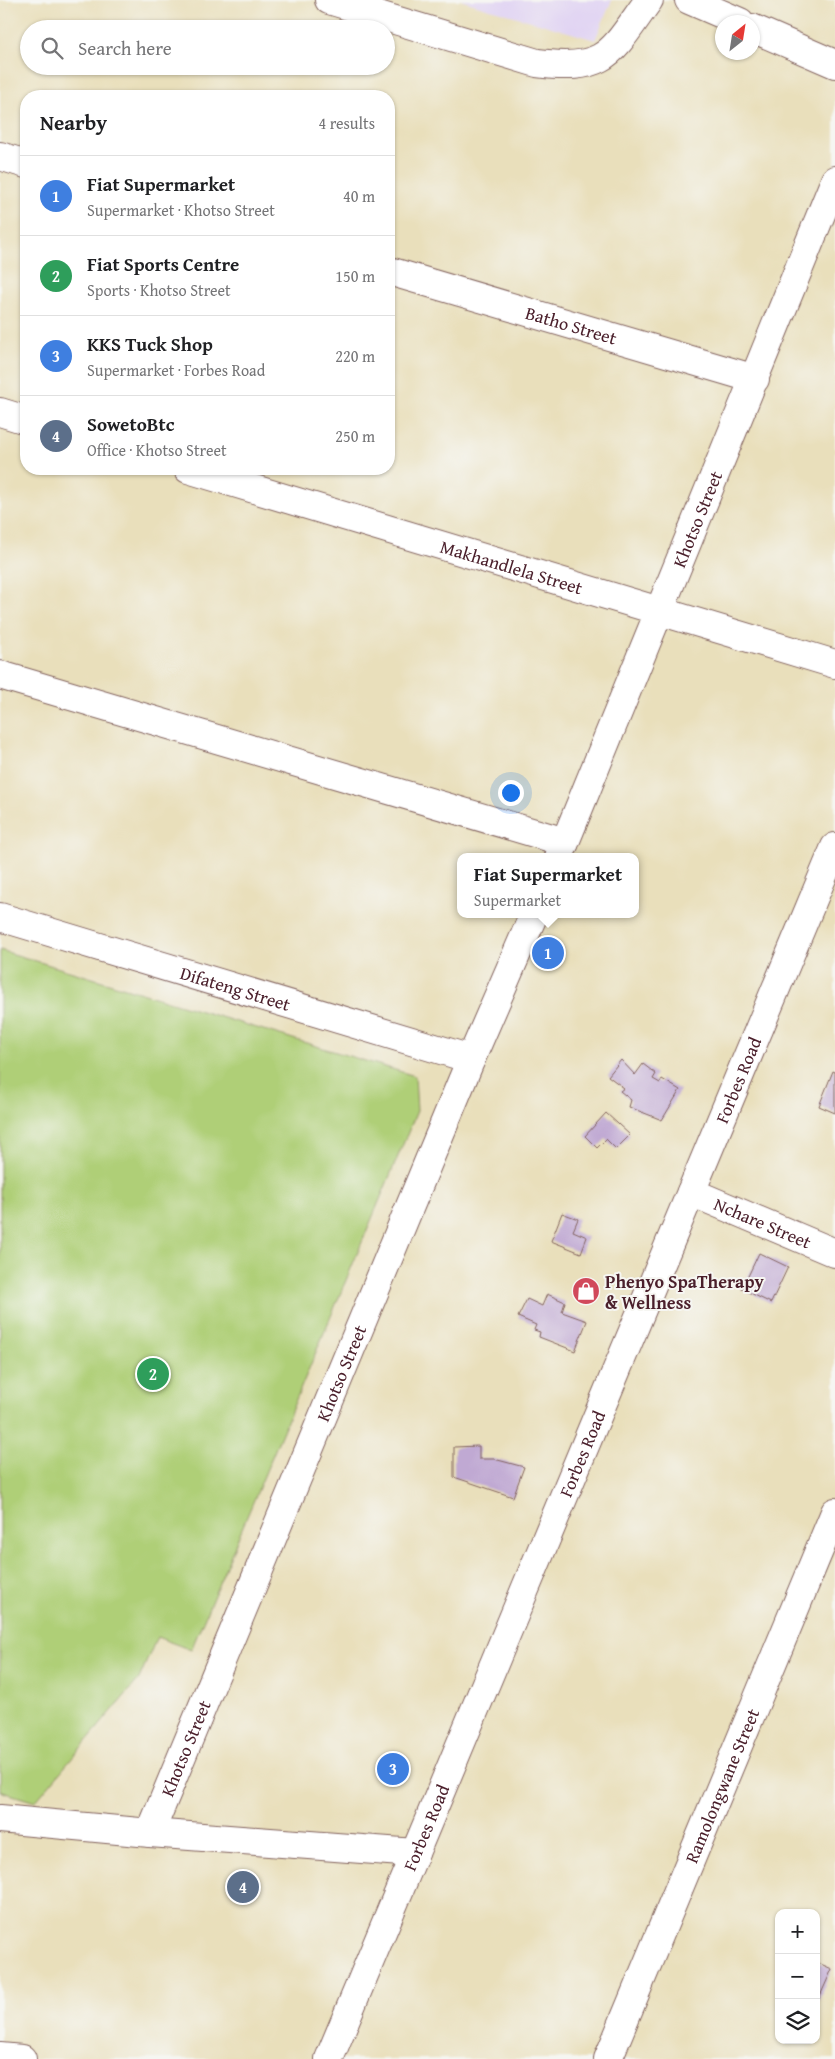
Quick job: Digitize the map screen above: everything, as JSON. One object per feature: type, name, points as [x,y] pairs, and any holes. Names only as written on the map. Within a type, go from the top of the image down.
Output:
[{"type":"street","points":[[329,0],[537,63],[559,66],[585,65],[598,60],[613,49],[649,0]]},
{"type":"street","points":[[689,0],[724,15]]},
{"type":"street","points":[[760,31],[835,64]]},
{"type":"street","points":[[0,156],[20,162]]},
{"type":"street","name":"Khotso Street","points":[[562,850],[835,180]]},
{"type":"street","name":"Batho Street","points":[[395,273],[755,379]]},
{"type":"street","points":[[0,412],[20,418]]},
{"type":"street","name":"Makhandlela Street","points":[[208,475],[835,664]]},
{"type":"street","points":[[0,675],[562,850]]},
{"type":"street","name":"Forbes Road","points":[[329,2059],[835,847]]},
{"type":"street","name":"Difateng Street","points":[[0,917],[471,1059]]},
{"type":"street","name":"Khotso Street","points":[[150,1833],[471,1059],[532,918]]},
{"type":"street","name":"Nchare Street","points":[[691,1192],[835,1253]]},
{"type":"street","name":"Ramolongwane Street","points":[[608,2059],[835,1512]]},
{"type":"street","points":[[0,1819],[150,1833],[415,1853]]},
{"type":"street","points":[[0,2057],[22,2059]]},
{"type":"shaded area","points":[[460,0],[612,0],[595,40]]},
{"type":"green space","points":[[0,950],[415,1076],[417,1111],[191,1650],[157,1637],[139,1679],[35,1802],[0,1791]]},
{"type":"building","points":[[621,1060],[635,1075],[643,1064],[656,1074],[653,1079],[660,1083],[662,1079],[680,1090],[662,1120],[629,1107],[631,1100],[620,1091],[624,1088],[608,1076]]},
{"type":"building","points":[[833,1071],[835,1072],[835,1113],[819,1106]]},
{"type":"building","points":[[606,1113],[630,1135],[616,1149],[606,1139],[597,1148],[585,1136]]},
{"type":"building","points":[[562,1213],[578,1219],[573,1231],[587,1237],[581,1253],[551,1241]]},
{"type":"building","points":[[759,1253],[788,1267],[771,1303],[742,1289]]},
{"type":"building","points":[[547,1294],[565,1302],[562,1312],[587,1321],[575,1351],[539,1337],[540,1332],[534,1330],[536,1325],[518,1317],[527,1299],[542,1306]]},
{"type":"building","points":[[479,1446],[479,1459],[494,1459],[524,1467],[513,1497],[454,1477],[454,1447]]},
{"type":"building","points":[[820,1964],[832,1969],[820,1996]]},
{"type":"place","name":"Fiat Supermarket","points":[[548,953]]},
{"type":"place","name":"Phenyo SpaTherapy & Wellness","points":[[586,1291]]},
{"type":"place","name":"Fiat Sports Centre","points":[[153,1374]]},
{"type":"place","name":"KKS Tuck Shop","points":[[393,1769]]},
{"type":"place","name":"SowetoBtc","points":[[243,1887]]}]
